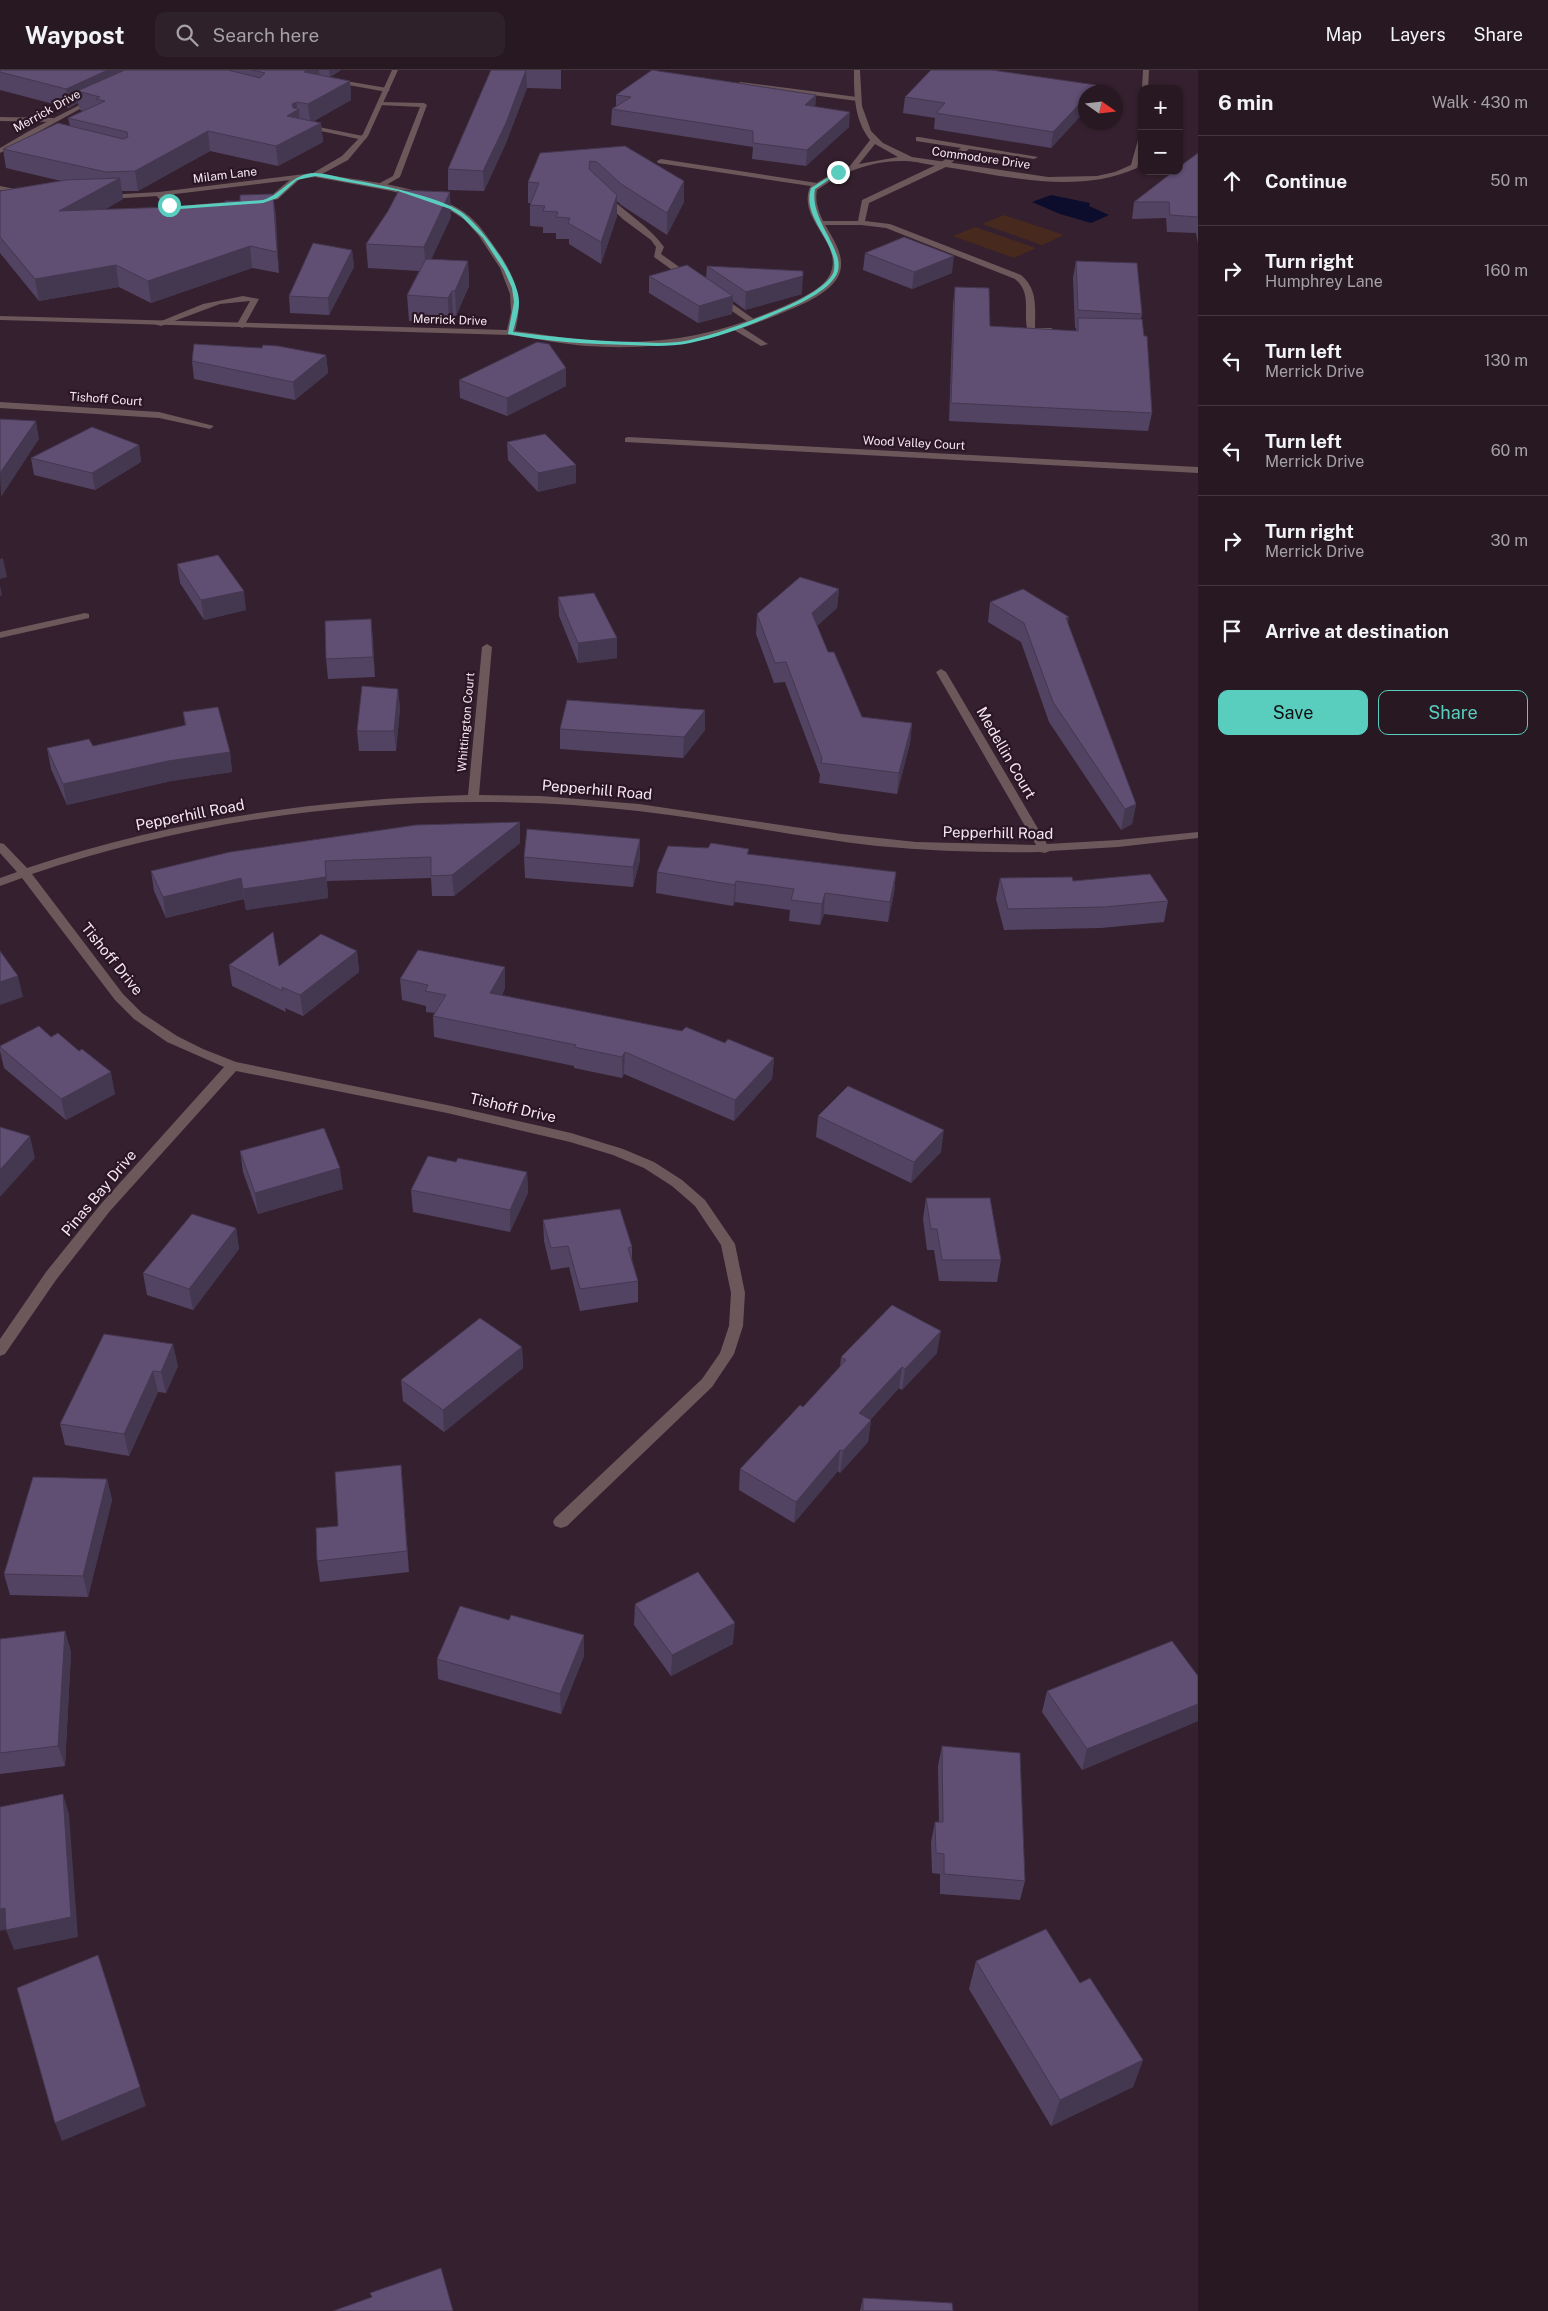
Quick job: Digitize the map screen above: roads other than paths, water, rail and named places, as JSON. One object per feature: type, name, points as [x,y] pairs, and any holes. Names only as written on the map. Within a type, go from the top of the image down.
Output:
[{"type":"street","name":"Milam Lane","points":[[98,198],[159,194],[296,179],[315,175],[345,158],[363,138],[381,104],[395,70]]},
{"type":"street","points":[[661,161],[817,185],[852,166],[865,155],[874,139],[867,130],[858,99],[857,70]]},
{"type":"street","points":[[1146,70],[1146,85]]},
{"type":"street","points":[[324,79],[387,90]]},
{"type":"street","points":[[734,83],[858,99]]},
{"type":"street","name":"Merrick Drive","points":[[0,151],[30,132],[104,95]]},
{"type":"street","points":[[381,104],[424,105],[396,177],[381,186]]},
{"type":"street","points":[[0,119],[53,120]]},
{"type":"street","points":[[298,125],[363,138]]},
{"type":"street","points":[[30,132],[40,134]]},
{"type":"street","name":"Commodore Drive","points":[[874,139],[909,158],[943,165],[1043,178],[1106,176],[1128,171],[1134,166],[1138,153]]},
{"type":"street","points":[[918,139],[1034,158]]},
{"type":"street","points":[[861,222],[865,202],[943,165],[968,147]]},
{"type":"street","points":[[852,166],[909,158]]},
{"type":"street","points":[[315,175],[381,186],[418,196],[451,208],[463,215],[484,238],[506,270],[514,288],[517,302],[510,333]]},
{"type":"street","points":[[159,194],[169,205],[180,208],[263,201],[276,197],[296,179]]},
{"type":"street","name":"Merrick Drive","points":[[0,318],[510,333],[584,343],[655,345],[690,341],[754,322],[799,302],[820,290],[834,275],[836,269],[834,254],[812,207],[813,189],[817,185]]},
{"type":"street","points":[[0,188],[34,197],[10,199]]},
{"type":"street","points":[[600,193],[627,218],[654,238],[660,247],[657,255],[661,259],[697,284]]},
{"type":"street","points":[[820,223],[861,222],[887,226],[1018,276],[1027,282],[1030,288],[1031,330],[1059,331]]},
{"type":"street","points":[[705,289],[754,322]]},
{"type":"street","points":[[158,324],[231,299],[244,297],[254,299],[240,326]]},
{"type":"street","points":[[737,328],[764,344]]},
{"type":"street","name":"Tishoff Court","points":[[0,405],[159,415],[210,426]]},
{"type":"street","name":"Wood Valley Court","points":[[628,440],[1198,470]]},
{"type":"street","points":[[0,635],[85,616]]},
{"type":"street","name":"Whittington Court","points":[[473,799],[487,647]]},
{"type":"street","name":"Medellin Court","points":[[941,672],[1044,850]]},
{"type":"street","name":"Pepperhill Road","points":[[0,882],[24,872],[121,844],[236,820],[335,806],[473,799],[608,804],[876,842],[933,847],[1044,850],[1153,841],[1198,835]]},
{"type":"street","name":"Tishoff Drive","points":[[0,846],[24,872],[119,997],[138,1016],[180,1043],[233,1066],[447,1109],[571,1138],[618,1152],[649,1165],[677,1183],[700,1203],[728,1244],[738,1293],[736,1326],[727,1354],[708,1383],[561,1522]]},
{"type":"street","name":"Pinas Bay Drive","points":[[0,1350],[50,1276],[105,1208],[233,1066]]}]
